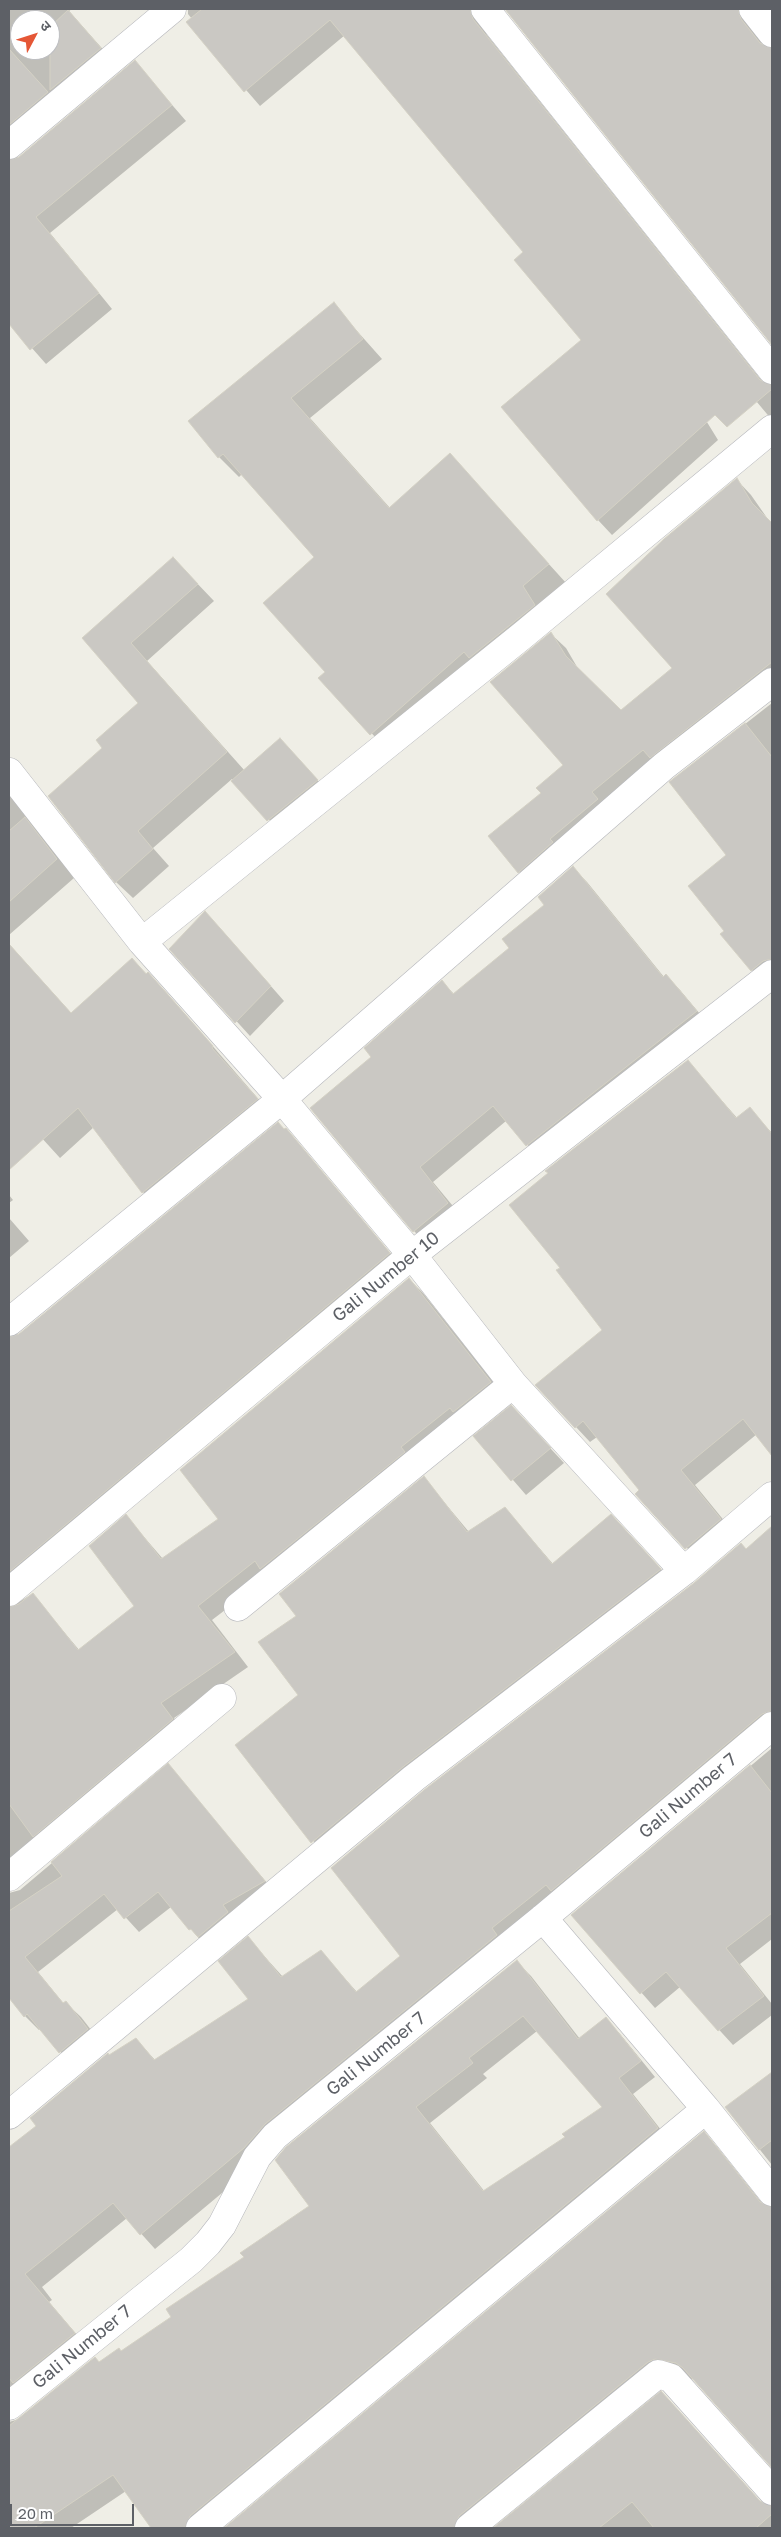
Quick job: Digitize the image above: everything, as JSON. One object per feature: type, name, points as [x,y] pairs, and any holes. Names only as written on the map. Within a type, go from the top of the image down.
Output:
[{"type":"street","points":[[9,145],[172,9]]},
{"type":"street","points":[[485,9],[772,370]]},
{"type":"street","points":[[753,9],[772,33]]},
{"type":"street","points":[[142,942],[523,635],[772,429]]},
{"type":"street","points":[[9,1322],[282,1100],[664,766],[772,682]]},
{"type":"street","points":[[9,772],[142,942],[282,1100],[412,1255],[513,1384],[684,1571]]},
{"type":"street","name":"Gali Number 10","points":[[9,1592],[412,1255],[772,974]]},
{"type":"street","points":[[238,1608],[513,1384]]},
{"type":"street","points":[[9,2114],[414,1778],[684,1571],[772,1496]]},
{"type":"street","points":[[9,1877],[222,1698]]},
{"type":"street","name":"Gali Number 7","points":[[9,2406],[190,2260],[208,2242],[222,2225],[257,2158],[275,2136],[543,1918],[772,1726]]},
{"type":"street","points":[[543,1918],[706,2109],[772,2192]]},
{"type":"street","points":[[200,2528],[706,2109]]},
{"type":"street","points":[[469,2528],[658,2374],[666,2374],[671,2378],[772,2491]]},
{"type":"building","points":[[202,9],[470,9],[473,19],[760,380],[772,385],[772,389],[727,427],[715,415],[597,521],[501,407],[581,340],[514,260],[523,252],[330,20],[244,92],[186,22]]},
{"type":"building","points":[[505,9],[738,9],[741,19],[760,43],[772,48],[772,345]]},
{"type":"building","points":[[68,10],[101,48],[50,90],[50,60],[60,60],[60,18]]},
{"type":"building","points":[[9,49],[10,60],[19,60],[48,92],[9,125]]},
{"type":"building","points":[[135,60],[172,105],[36,217],[99,293],[30,350],[9,324],[9,160],[19,157]]},
{"type":"building","points":[[334,302],[363,339],[291,398],[389,508],[450,453],[549,564],[523,586],[535,605],[469,658],[464,652],[370,735],[318,678],[325,672],[263,603],[314,557],[223,454],[218,458],[188,421]]},
{"type":"building","points":[[737,478],[752,503],[772,523],[772,662],[650,758],[643,750],[592,792],[598,799],[550,839],[553,842],[518,873],[488,836],[541,793],[536,788],[563,765],[490,682],[551,632],[566,656],[621,710],[672,668],[606,594],[664,539]]},
{"type":"building","points":[[173,557],[198,584],[131,643],[227,752],[138,831],[153,849],[115,883],[48,796],[102,748],[96,740],[138,703],[82,638]]},
{"type":"building","points":[[745,723],[772,757],[772,959],[763,961],[751,971],[720,934],[724,931],[688,886],[726,855],[669,782]]},
{"type":"building","points":[[280,738],[318,780],[267,821],[231,781]]},
{"type":"building","points":[[25,817],[57,859],[9,902],[9,831]]},
{"type":"building","points":[[573,866],[663,977],[666,974],[697,1011],[526,1146],[493,1106],[420,1167],[448,1203],[413,1232],[310,1108],[371,1057],[364,1048],[442,980],[453,994],[509,948],[502,939],[544,905],[538,897]]},
{"type":"building","points":[[205,911],[271,986],[235,1023],[169,949]]},
{"type":"building","points":[[9,944],[71,1013],[132,958],[146,974],[148,972],[258,1099],[142,1193],[78,1108],[9,1170]]},
{"type":"building","points":[[688,1060],[736,1118],[750,1107],[772,1134],[772,1456],[743,1419],[681,1470],[721,1519],[685,1549],[635,1494],[639,1490],[583,1421],[575,1428],[535,1385],[602,1330],[556,1270],[560,1268],[509,1205],[548,1173],[545,1171]]},
{"type":"building","points":[[278,1122],[284,1129],[286,1128],[390,1253],[9,1572],[9,1337],[19,1334]]},
{"type":"building","points":[[409,1278],[491,1382],[453,1412],[450,1408],[401,1447],[405,1452],[260,1569],[255,1561],[198,1606],[235,1652],[161,1703],[173,1719],[33,1837],[9,1804],[9,1607],[19,1604],[33,1593],[78,1650],[134,1606],[89,1546],[126,1514],[161,1559],[218,1519],[180,1470]]},
{"type":"building","points":[[511,1405],[551,1448],[511,1481],[473,1436]]},
{"type":"building","points":[[424,1476],[467,1532],[505,1507],[552,1564],[611,1514],[661,1569],[404,1766],[311,1843],[235,1745],[298,1695],[258,1642],[296,1616],[279,1594]]},
{"type":"building","points":[[772,1526],[772,1711],[762,1714],[551,1891],[546,1885],[492,1928],[497,1935],[265,2124],[244,2148],[140,2235],[113,2203],[25,2274],[75,2333],[13,2383],[9,2378],[9,2147],[36,2126],[30,2118],[108,2053],[109,2055],[136,2038],[154,2060],[248,1999],[218,1961],[248,1936],[281,1977],[321,1950],[356,1992],[400,1956],[331,1868],[424,1790],[694,1583],[741,1543],[746,1549]]},
{"type":"building","points":[[168,1763],[265,1881],[223,1905],[228,1912],[198,1937],[191,1929],[189,1930],[158,1892],[124,1919],[104,1894],[25,1957],[63,2003],[66,2001],[88,2029],[59,2053],[27,2014],[24,2017],[9,1998],[9,1911],[62,1876],[51,1862]]},
{"type":"building","points":[[750,1765],[772,1793],[772,1913],[726,1948],[764,1996],[718,2031],[666,1972],[640,1994],[571,1915]]},
{"type":"building","points":[[517,1960],[578,2039],[606,2017],[641,2061],[619,2078],[658,2128],[190,2516],[185,2528],[151,2528],[113,2475],[34,2528],[9,2528],[9,2426],[95,2357],[99,2362],[119,2348],[121,2351],[171,2317],[166,2309],[244,2257],[240,2253],[309,2206],[275,2160],[286,2147]],"holes":[[[523,2016],[602,2107],[562,2134],[565,2137],[483,2191],[416,2107],[473,2063],[469,2058]]]},
{"type":"building","points":[[772,2072],[772,2140],[759,2150],[725,2107]]},
{"type":"building","points":[[704,2131],[760,2202],[772,2207],[772,2468],[683,2368],[676,2363],[655,2359],[648,2362],[459,2516],[454,2528],[224,2528]]},
{"type":"building","points":[[661,2391],[760,2501],[772,2506],[772,2514],[756,2528],[654,2528],[632,2502],[599,2528],[493,2528]]}]
